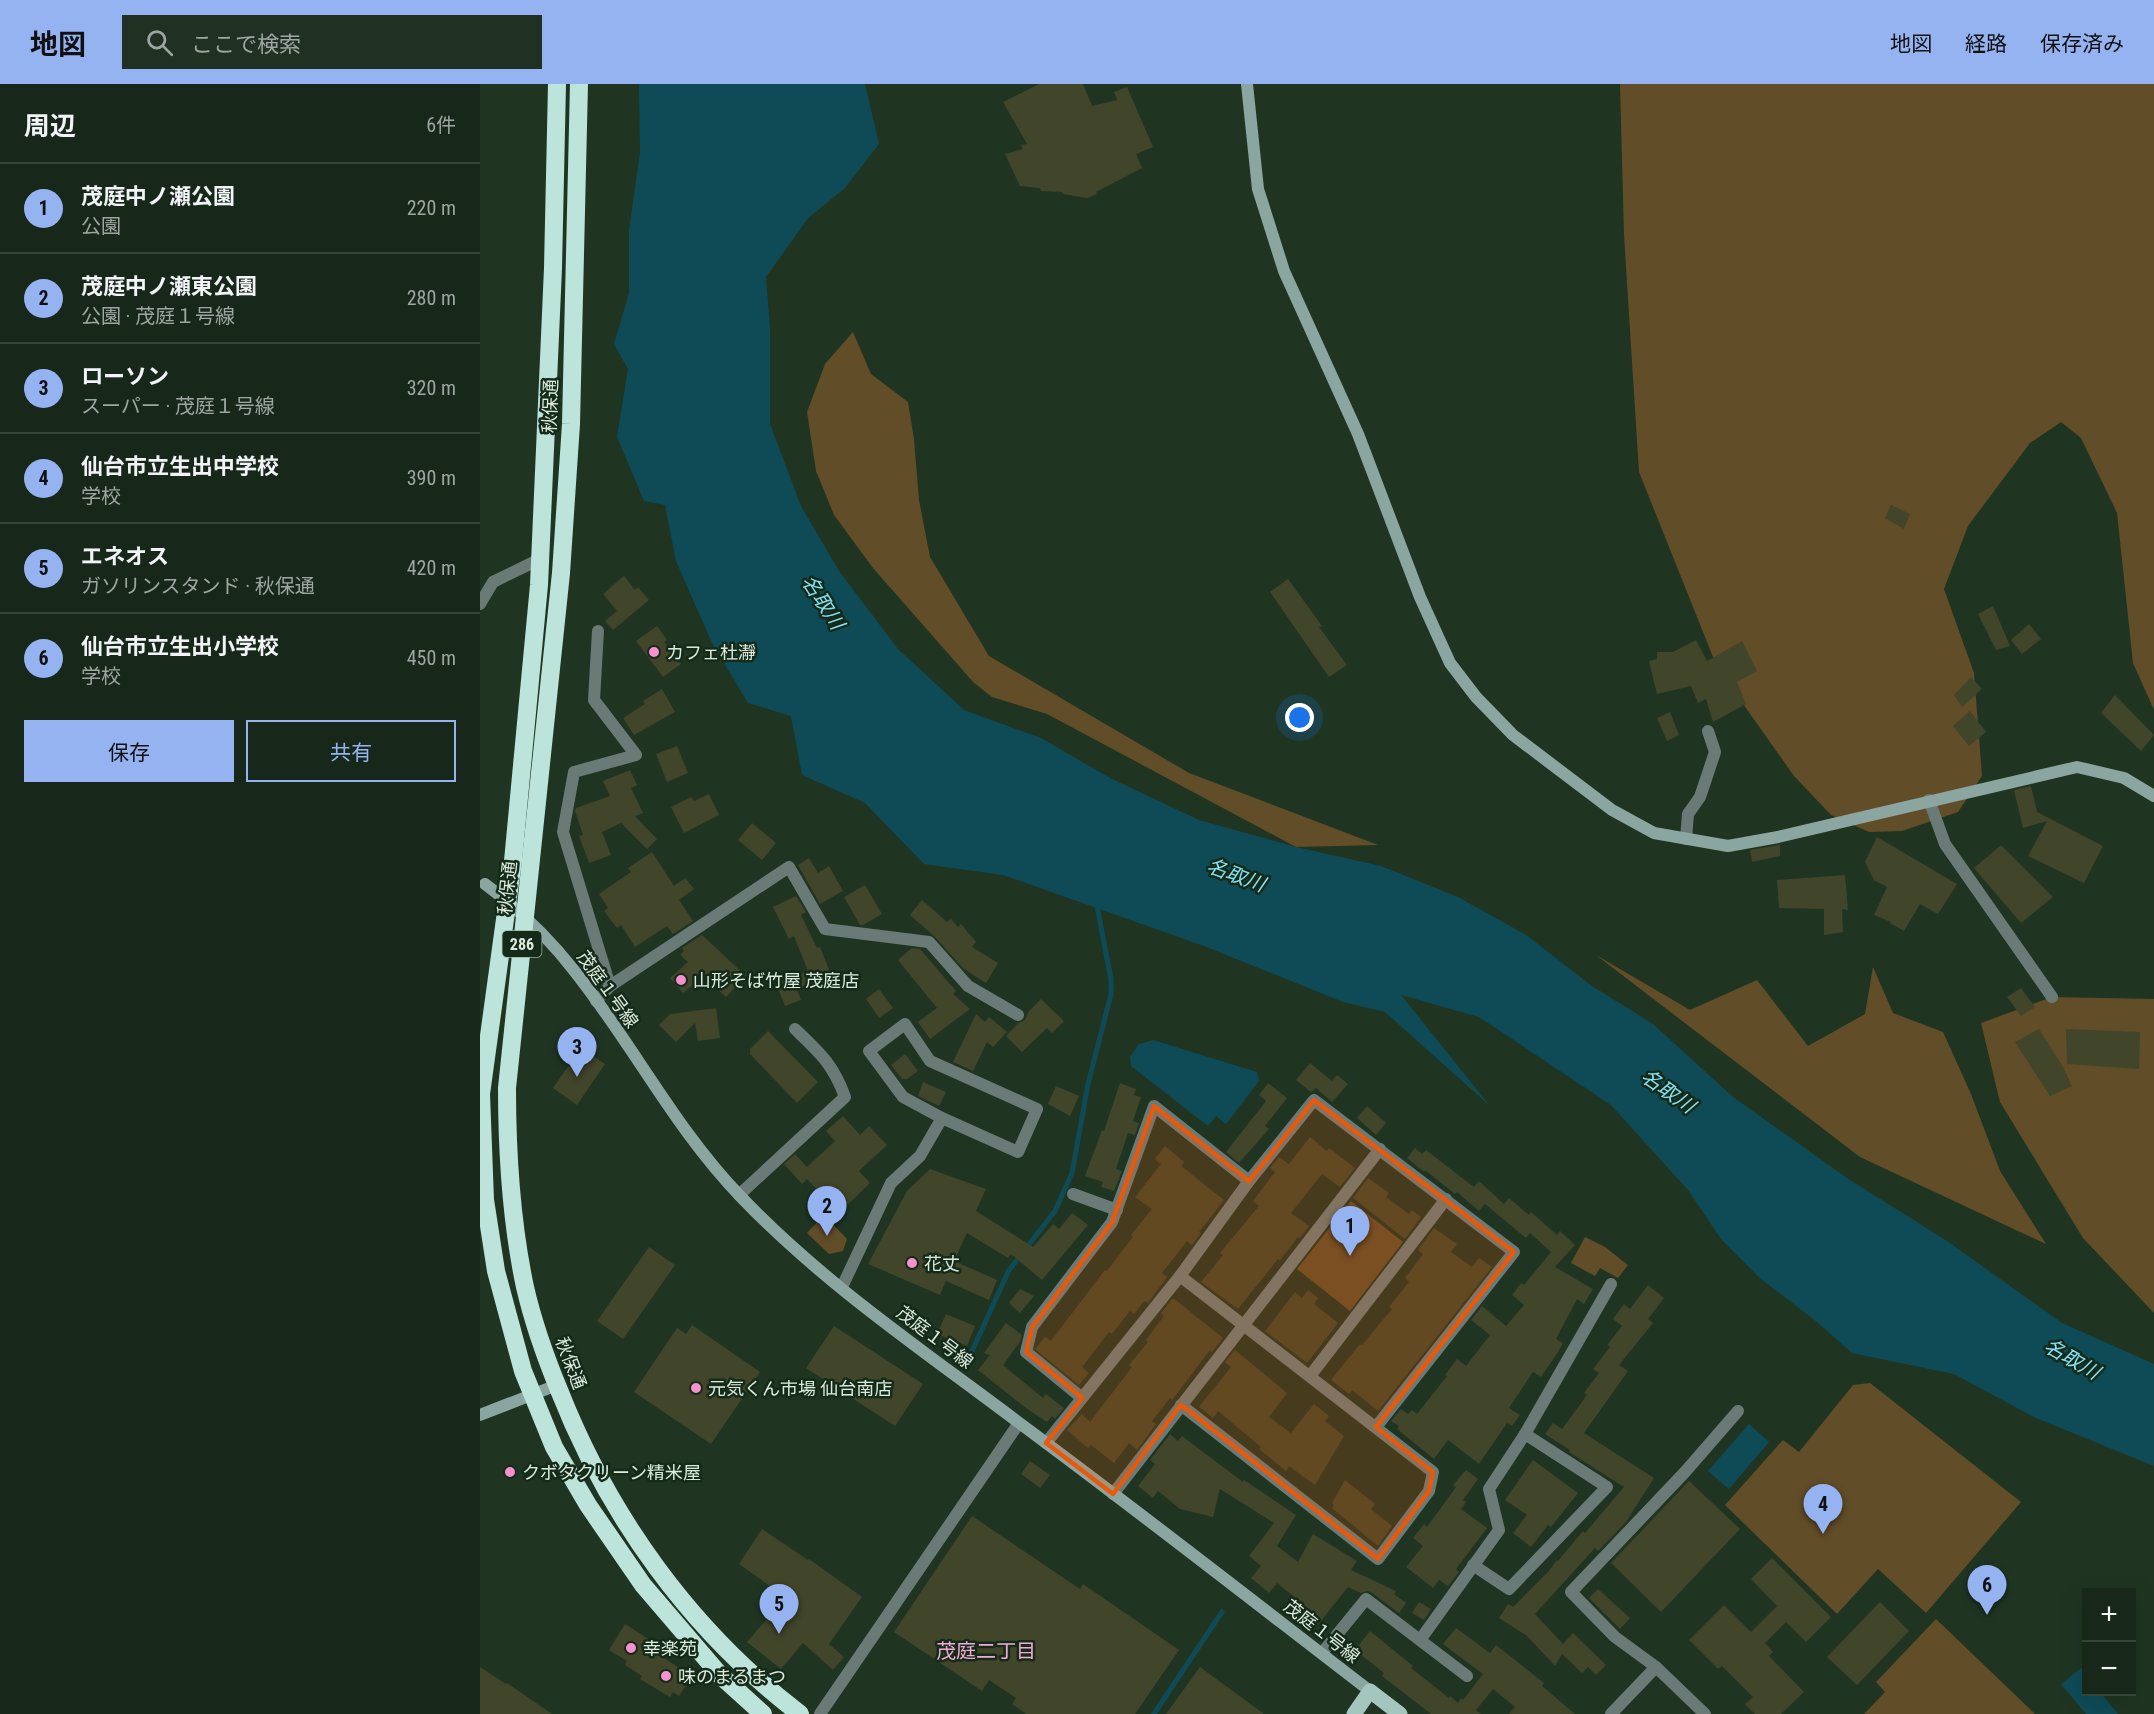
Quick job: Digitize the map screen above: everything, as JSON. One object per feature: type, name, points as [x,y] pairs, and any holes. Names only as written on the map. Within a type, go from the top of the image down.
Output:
[{"type":"highway","name":"秋保通","points":[[557,84],[553,268],[540,559],[516,839],[481,1094],[485,1226],[524,1371],[554,1447],[613,1545],[643,1585],[690,1643],[720,1675],[763,1714]]},
{"type":"highway","name":"秋保通","points":[[579,84],[571,424],[561,573],[507,1088],[507,1155],[513,1216],[525,1287],[542,1347],[574,1430],[598,1476],[652,1564],[720,1643],[777,1696],[800,1714]]},
{"type":"main road","points":[[1354,1714],[1370,1691],[1400,1714]]},
{"type":"street","points":[[1247,84],[1258,189],[1284,272],[1358,434],[1420,597],[1450,663],[1476,697],[1513,735],[1612,810],[1654,833],[1728,846],[1778,837],[2077,767],[2124,778],[2154,796]]},
{"type":"street","points":[[480,604],[493,582],[540,559]]},
{"type":"street","points":[[598,631],[594,700],[636,755],[574,772],[563,832],[610,986]]},
{"type":"street","points":[[1686,839],[1688,814],[1700,797],[1714,752],[1708,731]]},
{"type":"street","points":[[1929,800],[1945,844],[2052,997]]},
{"type":"street","points":[[596,1001],[610,986],[789,867],[825,929],[929,942],[968,986],[1018,1015]]},
{"type":"street","name":"茂庭１号線","points":[[482,882],[508,901],[573,968],[676,1118],[739,1196],[787,1241],[924,1353],[1046,1443],[1370,1691]]},
{"type":"street","points":[[905,1024],[930,1061],[1037,1109],[1018,1152],[942,1118],[903,1097],[869,1052],[905,1024]]},
{"type":"street","points":[[739,1196],[845,1098],[837,1076],[820,1053],[795,1029]]},
{"type":"street","points":[[1046,1443],[1180,1276],[1249,1181],[1314,1100],[1514,1252],[1376,1427]]},
{"type":"street","points":[[1082,1398],[1026,1352],[1032,1327],[1112,1222],[1154,1106],[1249,1181]]},
{"type":"street","points":[[842,1287],[891,1183],[920,1156],[942,1118]]},
{"type":"street","points":[[1113,1494],[1380,1149]]},
{"type":"street","points":[[1073,1194],[1117,1210]]},
{"type":"street","points":[[1310,1376],[1446,1199]]},
{"type":"street","points":[[1180,1276],[1433,1472],[1430,1491],[1378,1559],[1181,1404]]},
{"type":"street","points":[[1420,1640],[1499,1530],[1489,1489],[1525,1434],[1611,1284]]},
{"type":"street","points":[[480,1415],[557,1385]]},
{"type":"street","points":[[1705,1714],[1656,1667],[1615,1637],[1571,1592],[1738,1411]]},
{"type":"street","points":[[820,1714],[1019,1423]]},
{"type":"street","points":[[1473,1565],[1509,1589],[1606,1487],[1525,1434]]},
{"type":"street","points":[[1322,1653],[1366,1599],[1467,1676]]},
{"type":"street","points":[[1611,1714],[1656,1667]]},
{"type":"highlighted area","points":[[1314,1100],[1514,1252],[1376,1427],[1433,1472],[1429,1491],[1378,1559],[1181,1405],[1113,1494],[1046,1443],[1082,1398],[1026,1352],[1032,1327],[1112,1222],[1154,1106],[1249,1181]]},
{"type":"shaded area","points":[[1620,84],[2154,84],[2154,710],[2133,663],[2117,513],[2081,438],[2061,422],[2030,443],[1968,526],[1944,589],[1974,673],[1982,776],[1958,812],[1902,831],[1869,832],[1831,815],[1794,776],[1717,667],[1639,472],[1624,235]]},
{"type":"shaded area","points":[[853,332],[871,374],[908,402],[914,439],[919,500],[930,557],[989,656],[1189,773],[1378,845],[1296,847],[1047,714],[992,697],[973,682],[873,568],[834,515],[816,471],[807,412],[825,364]]},
{"type":"shaded area","points":[[1596,955],[1690,1010],[1757,980],[1808,1046],[1865,1014],[1873,967],[1893,1013],[1943,1032],[1971,1094],[2000,1171],[2046,1244],[1860,1157]]},
{"type":"shaded area","points":[[2052,997],[2154,999],[2154,1313],[2083,1238],[2000,1102],[1981,1023]]},
{"type":"shaded area","points":[[1351,1201],[1403,1242],[1350,1311],[1297,1269]]},
{"type":"shaded area","points":[[824,1215],[847,1239],[843,1251],[829,1254],[807,1233]]},
{"type":"shaded area","points":[[1585,1237],[1605,1247],[1628,1265],[1618,1278],[1600,1268],[1595,1276],[1571,1263]]},
{"type":"shaded area","points":[[1870,1383],[2021,1502],[1926,1613],[1878,1569],[1837,1614],[1725,1505],[1783,1440],[1799,1452],[1853,1385]]},
{"type":"shaded area","points":[[1936,1619],[2035,1714],[1864,1714],[1885,1692],[1876,1682]]},
{"type":"water","name":"名取川","points":[[639,84],[865,84],[879,144],[844,189],[808,218],[766,277],[770,328],[770,424],[801,506],[839,571],[898,649],[964,710],[1041,738],[1110,778],[1199,820],[1296,847],[1381,866],[1458,897],[1526,935],[1592,986],[1653,1024],[1733,1097],[1847,1178],[1947,1241],[2062,1323],[2154,1364],[2154,1466],[2036,1418],[1954,1374],[1852,1353],[1817,1322],[1761,1279],[1721,1239],[1688,1190],[1611,1105],[1479,1017],[1401,995],[1490,1106],[1385,1012],[1343,1002],[1204,946],[1003,875],[924,864],[865,803],[802,775],[791,716],[748,703],[712,643],[676,561],[665,505],[644,501],[617,437],[628,369],[614,344],[629,293],[629,230],[640,152]]},
{"type":"water","points":[[1153,1040],[1257,1072],[1259,1081],[1226,1124],[1216,1116],[1208,1126],[1131,1066],[1130,1057],[1139,1044]]},
{"type":"water","points":[[1749,1424],[1769,1442],[1729,1489],[1708,1471]]},
{"type":"water","points":[[2081,1668],[2082,1696],[2103,1696],[2118,1714],[2086,1714],[2061,1684]]},
{"type":"building","points":[[1039,84],[1083,84],[1092,106],[1117,100],[1114,92],[1127,87],[1153,147],[1136,154],[1142,168],[1087,198],[1020,186],[1005,154],[1023,149],[1021,145],[1027,144],[1003,102]]},
{"type":"building","points":[[1891,505],[1910,514],[1904,529],[1885,518]]},
{"type":"building","points":[[624,576],[635,590],[638,587],[649,600],[613,630],[605,621],[617,611],[603,594]]},
{"type":"building","points":[[1288,579],[1347,665],[1329,677],[1270,592]]},
{"type":"building","points":[[1993,606],[2010,646],[1996,650],[1978,614]]},
{"type":"building","points":[[2029,624],[2041,639],[2022,654],[2011,640]]},
{"type":"building","points":[[657,626],[667,640],[664,642],[681,664],[663,677],[636,641]]},
{"type":"building","points":[[1696,640],[1707,661],[1742,641],[1757,671],[1737,682],[1746,704],[1713,722],[1706,699],[1698,703],[1691,686],[1657,694],[1649,661],[1657,659],[1657,652],[1673,652]]},
{"type":"building","points":[[1971,677],[1982,689],[1962,707],[1954,695]]},
{"type":"building","points":[[662,689],[675,712],[634,735],[623,718],[645,704],[643,701]]},
{"type":"building","points":[[2115,695],[2154,735],[2141,751],[2101,713]]},
{"type":"building","points":[[1970,711],[1986,732],[1969,746],[1953,726]]},
{"type":"building","points":[[1670,712],[1679,735],[1667,741],[1657,718]]},
{"type":"building","points":[[677,746],[688,773],[667,782],[656,754]]},
{"type":"building","points":[[630,770],[637,785],[631,788],[643,813],[635,816],[657,839],[647,849],[621,823],[602,832],[611,855],[589,863],[579,836],[583,835],[576,808],[610,796],[603,781]]},
{"type":"building","points":[[2031,786],[2037,812],[2103,846],[2084,883],[2028,856],[2047,821],[2023,828],[2014,790]]},
{"type":"building","points":[[709,794],[719,815],[684,833],[671,807],[691,797],[694,801]]},
{"type":"building","points":[[752,823],[776,843],[762,860],[738,840]]},
{"type":"building","points":[[1877,837],[1957,884],[1938,914],[1920,904],[1904,931],[1891,922],[1874,915],[1887,887],[1874,880],[1865,862]]},
{"type":"building","points":[[1780,845],[1780,856],[1752,862],[1750,850]]},
{"type":"building","points":[[2001,845],[2053,897],[2021,923],[1974,868]]},
{"type":"building","points":[[652,852],[674,886],[685,878],[694,889],[679,900],[693,921],[673,934],[667,926],[635,947],[621,925],[617,928],[604,911],[608,908],[599,894],[631,872],[628,868]]},
{"type":"building","points":[[809,858],[818,873],[829,866],[843,891],[820,904],[798,865]]},
{"type":"building","points":[[1845,875],[1848,910],[1842,909],[1843,932],[1824,935],[1824,909],[1779,908],[1777,880]]},
{"type":"building","points":[[865,885],[882,914],[860,925],[844,897]]},
{"type":"building","points":[[796,896],[806,912],[801,915],[817,948],[820,947],[832,977],[797,990],[801,1000],[785,1006],[776,983],[808,971],[794,936],[789,939],[773,907]]},
{"type":"building","points":[[922,900],[947,922],[951,919],[958,927],[961,924],[976,942],[972,947],[998,963],[986,983],[964,969],[935,937],[910,915]]},
{"type":"building","points":[[702,935],[746,976],[726,997],[703,976],[683,993],[670,978],[688,962],[680,955],[684,951],[682,948]]},
{"type":"building","points":[[912,948],[920,949],[956,991],[953,994],[970,1009],[930,1039],[918,1022],[937,1008],[898,960]]},
{"type":"building","points":[[2021,988],[2035,1007],[2021,1016],[2007,997]]},
{"type":"building","points":[[879,989],[893,1008],[879,1018],[866,999]]},
{"type":"building","points":[[1041,999],[1064,1021],[1052,1033],[1047,1028],[1022,1052],[1006,1036],[1018,1023],[1025,1020],[1029,1011]]},
{"type":"building","points":[[716,1008],[720,1038],[698,1041],[695,1023],[676,1042],[659,1025],[670,1014]]},
{"type":"building","points":[[976,1014],[985,1022],[989,1017],[1007,1032],[993,1047],[987,1042],[973,1071],[953,1062]]},
{"type":"building","points":[[2039,1029],[2072,1086],[2050,1096],[2015,1042]]},
{"type":"building","points":[[2066,1029],[2140,1032],[2139,1069],[2067,1064]]},
{"type":"building","points":[[768,1031],[818,1082],[797,1103],[750,1054],[750,1049]]},
{"type":"building","points":[[581,1048],[605,1064],[577,1105],[553,1088]]},
{"type":"building","points":[[905,1054],[918,1071],[907,1079],[902,1079],[891,1065]]},
{"type":"building","points":[[1310,1063],[1332,1081],[1337,1075],[1348,1084],[1332,1102],[1316,1088],[1311,1092],[1296,1080]]},
{"type":"building","points":[[923,1082],[946,1092],[939,1106],[918,1096]]},
{"type":"building","points":[[1120,1083],[1136,1089],[1134,1095],[1141,1097],[1133,1121],[1139,1123],[1135,1135],[1128,1133],[1116,1169],[1122,1171],[1114,1191],[1101,1187],[1103,1182],[1085,1176],[1102,1130],[1104,1131]]},
{"type":"building","points":[[1268,1083],[1287,1098],[1265,1126],[1269,1129],[1239,1163],[1226,1152],[1266,1101],[1259,1095]]},
{"type":"building","points":[[1056,1086],[1079,1096],[1070,1116],[1048,1104]]},
{"type":"building","points":[[1367,1106],[1386,1123],[1376,1135],[1357,1118]]},
{"type":"building","points":[[843,1116],[860,1135],[869,1126],[887,1145],[859,1171],[870,1183],[839,1213],[807,1179],[802,1184],[784,1164],[795,1154],[807,1167],[835,1141],[826,1131]]},
{"type":"building","points":[[1310,1137],[1327,1151],[1329,1148],[1355,1168],[1340,1187],[1322,1174],[1291,1213],[1309,1226],[1280,1260],[1278,1259],[1238,1309],[1201,1282],[1223,1255],[1220,1253],[1259,1206],[1253,1201],[1275,1172],[1270,1168],[1279,1157],[1289,1164]]},
{"type":"building","points":[[1165,1146],[1184,1162],[1181,1166],[1224,1200],[1199,1232],[1201,1233],[1192,1245],[1187,1241],[1162,1273],[1167,1277],[1148,1303],[1144,1301],[1134,1314],[1130,1311],[1112,1334],[1109,1332],[1082,1367],[1089,1373],[1079,1385],[1035,1349],[1045,1337],[1051,1341],[1105,1270],[1107,1271],[1152,1209],[1135,1197],[1161,1164],[1155,1159]]},
{"type":"building","points":[[1415,1148],[1422,1154],[1426,1150],[1474,1187],[1479,1181],[1504,1204],[1509,1198],[1529,1215],[1531,1212],[1557,1235],[1560,1231],[1575,1245],[1555,1267],[1593,1289],[1584,1304],[1577,1299],[1556,1339],[1563,1343],[1558,1352],[1541,1377],[1533,1372],[1509,1408],[1520,1415],[1512,1426],[1507,1423],[1479,1464],[1448,1440],[1434,1459],[1397,1429],[1399,1426],[1391,1421],[1401,1409],[1408,1414],[1412,1410],[1417,1414],[1447,1376],[1445,1375],[1457,1359],[1466,1366],[1490,1335],[1471,1320],[1482,1306],[1506,1326],[1524,1305],[1512,1295],[1521,1283],[1524,1285],[1551,1252],[1530,1233],[1526,1238],[1485,1204],[1479,1211],[1457,1192],[1455,1194],[1425,1170],[1424,1172],[1407,1158]]},
{"type":"building","points":[[930,1169],[986,1189],[976,1211],[1033,1247],[1053,1224],[1059,1229],[1072,1213],[1088,1225],[1042,1280],[1011,1254],[1008,1258],[967,1233],[954,1261],[997,1280],[989,1300],[946,1281],[940,1295],[868,1264],[907,1191]]},
{"type":"building","points":[[1368,1178],[1389,1193],[1386,1197],[1409,1214],[1412,1210],[1421,1217],[1405,1239],[1353,1198]]},
{"type":"building","points":[[1434,1228],[1457,1244],[1451,1252],[1472,1267],[1479,1258],[1492,1267],[1378,1411],[1352,1390],[1349,1394],[1331,1380],[1392,1309],[1389,1307],[1409,1282],[1405,1278],[1423,1254],[1418,1250]]},
{"type":"building","points":[[649,1247],[675,1265],[623,1339],[597,1321]]},
{"type":"building","points":[[1648,1285],[1664,1298],[1648,1319],[1653,1323],[1619,1365],[1628,1371],[1584,1433],[1654,1478],[1626,1522],[1598,1551],[1595,1548],[1535,1614],[1563,1644],[1573,1633],[1606,1665],[1596,1675],[1588,1667],[1582,1673],[1562,1654],[1555,1666],[1527,1636],[1499,1618],[1508,1604],[1513,1607],[1548,1572],[1624,1487],[1545,1434],[1553,1423],[1562,1429],[1587,1395],[1584,1393],[1599,1373],[1593,1369],[1610,1347],[1607,1345],[1622,1326],[1613,1319],[1624,1304],[1630,1309]]},
{"type":"building","points":[[1020,1289],[1034,1296],[1020,1313],[1009,1303]]},
{"type":"building","points":[[1308,1290],[1318,1298],[1314,1304],[1338,1323],[1307,1363],[1265,1331],[1295,1292],[1302,1298]]},
{"type":"building","points":[[1173,1298],[1223,1338],[1212,1352],[1210,1350],[1172,1400],[1170,1398],[1152,1421],[1156,1424],[1137,1450],[1129,1443],[1114,1463],[1091,1445],[1088,1448],[1067,1430],[1082,1414],[1090,1422],[1132,1367],[1129,1365],[1148,1342],[1146,1340],[1164,1316],[1161,1313]]},
{"type":"building","points":[[946,1314],[975,1326],[967,1346],[937,1334]]},
{"type":"building","points":[[1006,1323],[1022,1335],[1020,1342],[1003,1365],[1043,1398],[1046,1394],[1064,1408],[1055,1419],[1052,1416],[1047,1422],[978,1370],[990,1355],[984,1353]]},
{"type":"building","points":[[692,1325],[760,1372],[711,1444],[634,1392],[677,1328],[686,1334]]},
{"type":"building","points":[[834,1326],[923,1384],[895,1426],[806,1368]]},
{"type":"building","points":[[1235,1350],[1287,1393],[1269,1417],[1291,1433],[1314,1404],[1329,1416],[1325,1421],[1344,1436],[1315,1485],[1289,1466],[1286,1471],[1218,1411],[1213,1418],[1199,1407],[1231,1367],[1225,1362]]},
{"type":"building","points":[[1170,1434],[1178,1441],[1182,1436],[1243,1482],[1244,1480],[1296,1515],[1277,1546],[1298,1562],[1313,1534],[1357,1561],[1351,1570],[1396,1591],[1394,1594],[1406,1603],[1399,1613],[1371,1592],[1361,1593],[1348,1587],[1316,1627],[1297,1612],[1303,1604],[1277,1583],[1269,1593],[1251,1578],[1261,1566],[1249,1556],[1274,1523],[1220,1489],[1213,1517],[1180,1509],[1158,1491],[1153,1498],[1138,1486],[1155,1464],[1150,1460]]},
{"type":"building","points":[[1533,1460],[1578,1493],[1551,1527],[1548,1525],[1531,1547],[1513,1533],[1527,1515],[1505,1500]]},
{"type":"building","points":[[1030,1461],[1050,1475],[1040,1488],[1021,1474]]},
{"type":"building","points":[[1466,1470],[1478,1479],[1463,1500],[1466,1502],[1461,1509],[1487,1528],[1456,1569],[1459,1572],[1448,1586],[1439,1580],[1433,1588],[1406,1567],[1423,1546],[1413,1538],[1424,1524],[1427,1527],[1456,1487],[1453,1485]]},
{"type":"building","points":[[1345,1480],[1375,1504],[1371,1509],[1392,1526],[1378,1546],[1332,1508],[1334,1505],[1332,1503]]},
{"type":"building","points":[[1689,1481],[1740,1529],[1661,1612],[1611,1563]]},
{"type":"building","points":[[972,1516],[1080,1589],[1083,1584],[1179,1650],[1135,1714],[1026,1714],[1012,1704],[1016,1698],[989,1680],[982,1691],[894,1632]]},
{"type":"building","points":[[762,1529],[862,1597],[829,1644],[844,1657],[833,1670],[803,1643],[781,1669],[747,1642],[766,1620],[763,1616],[781,1594],[739,1564]]},
{"type":"building","points":[[1772,1558],[1831,1617],[1806,1642],[1786,1622],[1765,1643],[1773,1652],[1769,1656],[1804,1692],[1781,1714],[1755,1714],[1745,1704],[1753,1697],[1722,1666],[1718,1669],[1689,1640],[1724,1605],[1751,1632],[1777,1606],[1751,1579]]},
{"type":"building","points":[[1598,1589],[1630,1618],[1620,1629],[1589,1598]]},
{"type":"building","points":[[1419,1602],[1431,1609],[1424,1620],[1412,1613]]},
{"type":"building","points":[[1880,1602],[1909,1631],[1857,1685],[1827,1657]]},
{"type":"building","points":[[625,1624],[656,1644],[651,1650],[692,1676],[679,1696],[673,1692],[670,1697],[640,1679],[642,1676],[625,1665],[627,1661],[609,1650]]},
{"type":"building","points":[[1456,1628],[1490,1653],[1496,1645],[1544,1683],[1542,1686],[1575,1714],[1509,1714],[1515,1707],[1493,1689],[1476,1710],[1481,1714],[1431,1714],[1382,1676],[1384,1673],[1355,1650],[1370,1631],[1413,1666],[1411,1668],[1458,1703],[1461,1698],[1463,1700],[1483,1674],[1443,1644]]},
{"type":"building","points":[[480,1667],[507,1683],[552,1714],[480,1714]]},
{"type":"building","points":[[1200,1667],[1264,1714],[1166,1714]]},
{"type":"waterway","points":[[968,1360],[1009,1270],[1055,1211],[1072,1173],[1088,1084],[1111,994],[1111,979],[1096,901]]},
{"type":"waterway","points":[[1154,1714],[1222,1612]]},
{"type":"place","name":"カフェ杜瀞","points":[[654,652]]},
{"type":"place","name":"山形そば竹屋 茂庭店","points":[[681,980]]},
{"type":"place","name":"ローソン","points":[[577,1077]]},
{"type":"place","name":"茂庭中ノ瀬東公園","points":[[827,1236]]},
{"type":"place","name":"茂庭中ノ瀬公園","points":[[1350,1256]]},
{"type":"place","name":"花丈","points":[[912,1263]]},
{"type":"place","name":"元気くん市場 仙台南店","points":[[696,1388]]},
{"type":"place","name":"クボタクリーン精米屋","points":[[510,1472]]},
{"type":"place","name":"仙台市立生出中学校","points":[[1823,1534]]},
{"type":"place","name":"仙台市立生出小学校","points":[[1987,1615]]},
{"type":"place","name":"エネオス","points":[[779,1634]]},
{"type":"place","name":"幸楽苑","points":[[631,1648]]},
{"type":"place","name":"味のまるまつ","points":[[666,1676]]},
{"type":"district","name":"茂庭二丁目","points":[[986,1651]]}]
